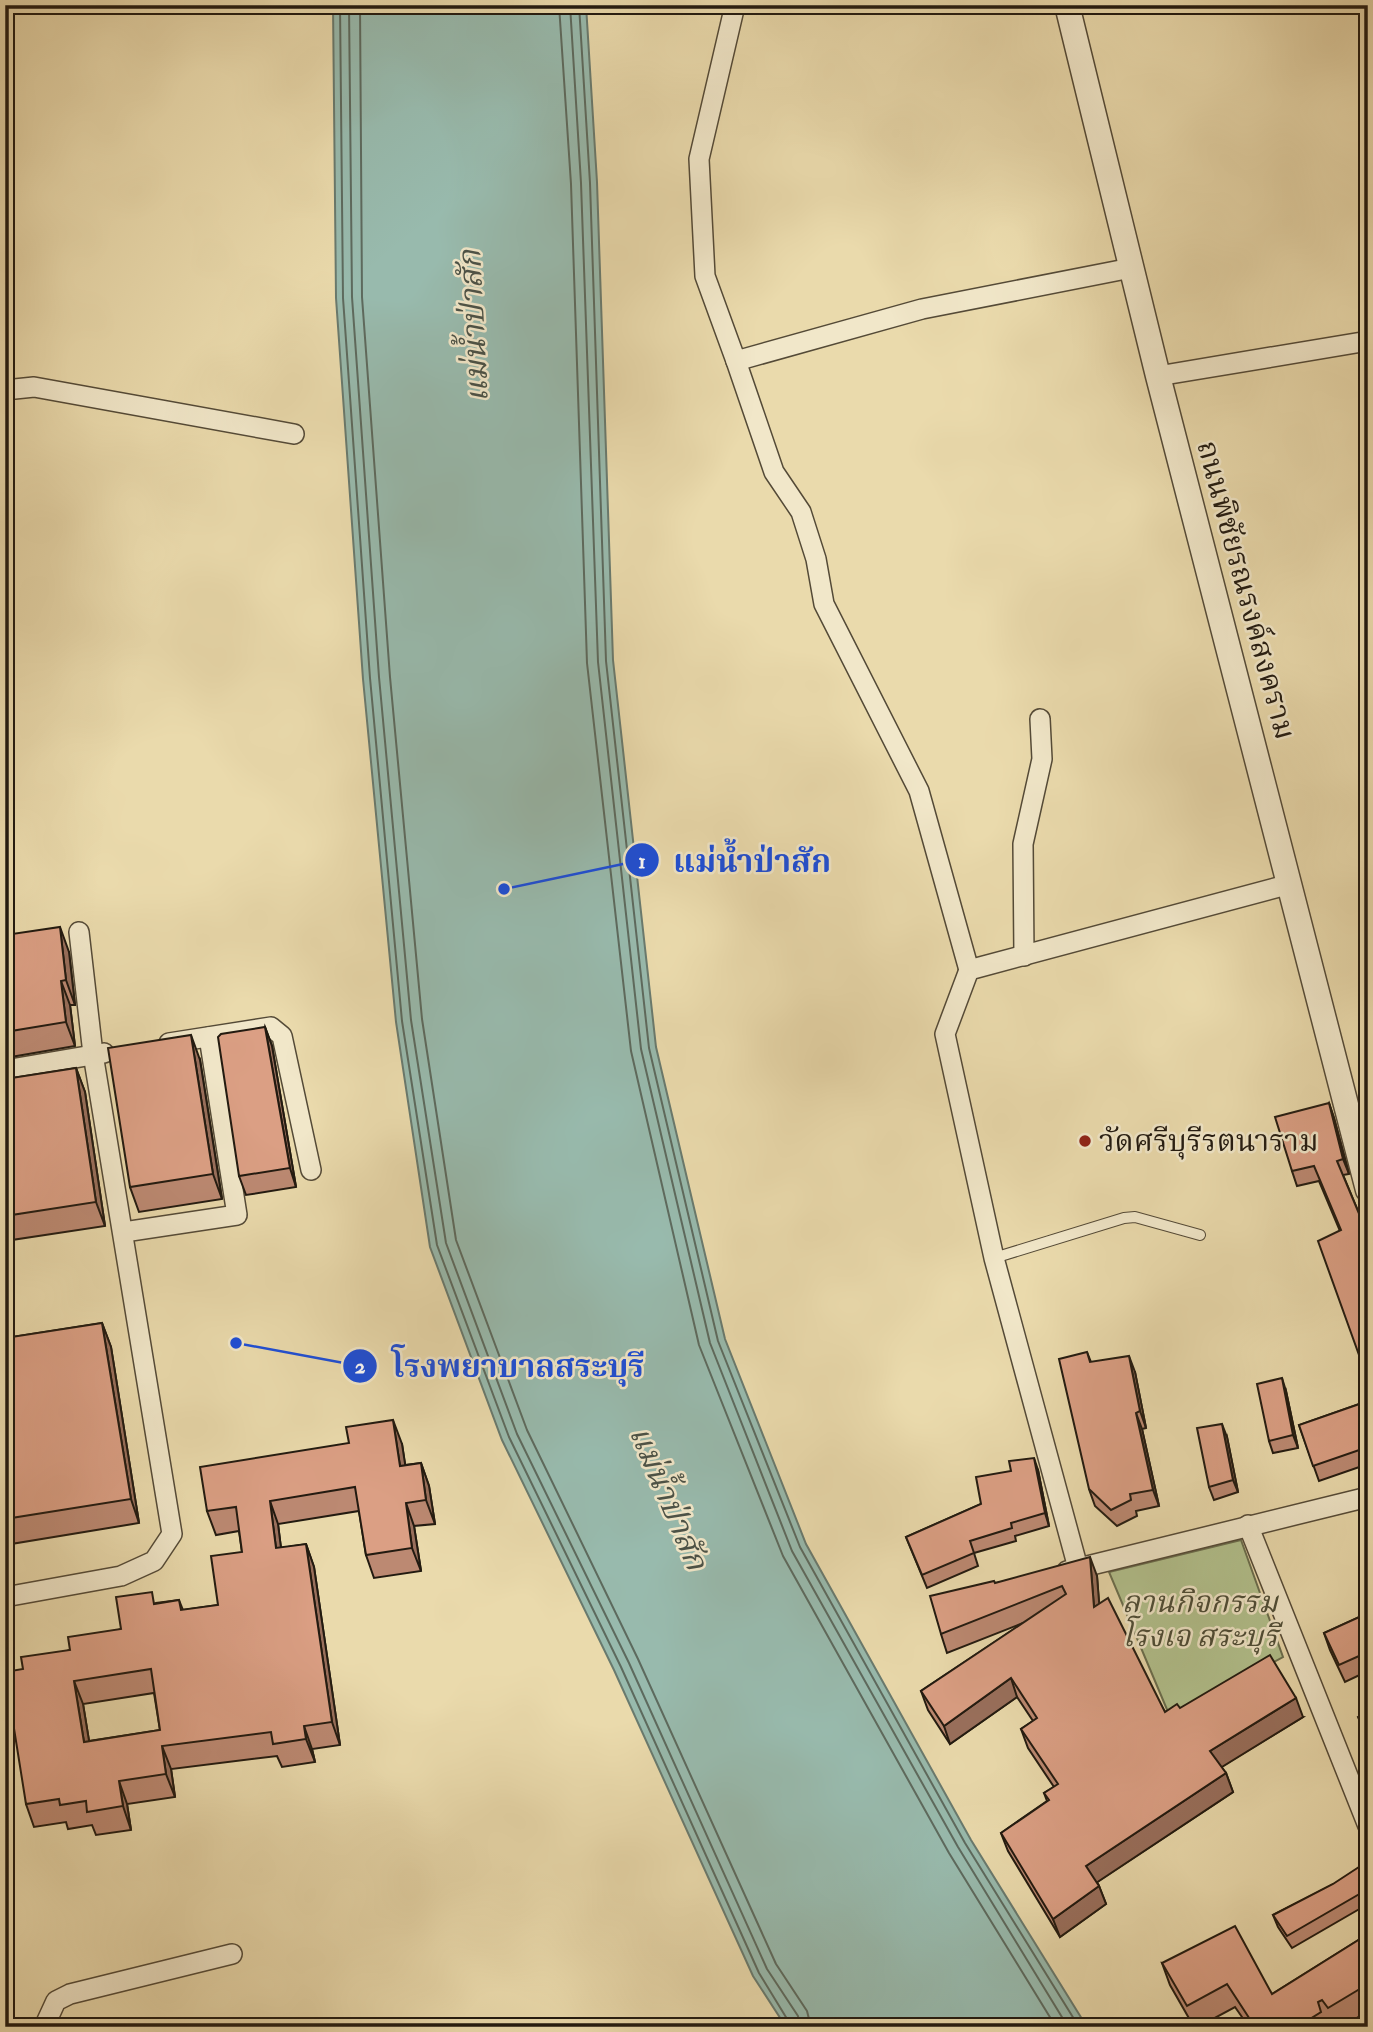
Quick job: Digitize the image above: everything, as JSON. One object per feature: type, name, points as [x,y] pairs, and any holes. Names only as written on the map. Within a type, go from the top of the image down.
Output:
[{"type":"street","points":[[735,5],[699,159],[705,276],[774,471],[801,512],[816,559],[824,604],[919,791],[969,970],[946,1034],[993,1258],[1078,1568]]},
{"type":"street","name":"ถนนพิชัยรณรงค์สงคราม","points":[[1067,5],[1158,376],[1368,1190]]},
{"type":"street","points":[[736,361],[922,309],[1131,268]]},
{"type":"street","points":[[1158,376],[1368,341]]},
{"type":"street","points":[[5,390],[34,387],[294,434]]},
{"type":"street","points":[[1024,956],[1023,844],[1042,759],[1040,719]]},
{"type":"street","points":[[969,970],[1290,884]]},
{"type":"street","points":[[5,1597],[121,1576],[154,1561],[172,1534],[93,1054],[79,932]]},
{"type":"street","points":[[145,1046],[271,1027],[282,1036],[311,1170]]},
{"type":"street","points":[[124,1232],[237,1216],[209,1037]]},
{"type":"street","points":[[5,1070],[119,1051]]},
{"type":"street","points":[[1051,1575],[1368,1497]]},
{"type":"street","points":[[1248,1525],[1366,1817]]},
{"type":"street","points":[[44,2027],[56,2001],[70,1994],[232,1954]]},
{"type":"lane","points":[[993,1258],[1124,1217],[1135,1217],[1200,1235]]},
{"type":"green space","name":"ลานกิจกรรม โรงเจ สระบุรี","points":[[1241,1540],[1283,1657],[1171,1719],[1109,1572]]},
{"type":"water","points":[[333,5],[586,5],[597,182],[613,660],[656,1047],[725,1339],[806,1544],[971,1840],[1087,2027],[786,2027],[753,1976],[614,1670],[502,1440],[430,1247],[396,1022],[363,679],[336,298]]},
{"type":"building","points":[[60,927],[66,980],[61,981],[66,1022],[5,1032],[5,935]]},
{"type":"building","points":[[265,1027],[290,1168],[239,1176],[218,1037],[221,1034]]},
{"type":"building","points":[[191,1035],[213,1174],[130,1187],[108,1048]]},
{"type":"building","points":[[76,1068],[96,1202],[5,1216],[5,1079]]},
{"type":"building","points":[[1329,1103],[1343,1159],[1337,1161],[1368,1235],[1368,1380],[1318,1241],[1341,1230],[1314,1166],[1292,1171],[1275,1117]]},
{"type":"building","points":[[102,1323],[131,1499],[5,1519],[5,1338]]},
{"type":"building","points":[[1087,1352],[1090,1362],[1129,1356],[1140,1411],[1136,1413],[1153,1490],[1130,1494],[1131,1500],[1111,1510],[1089,1489],[1059,1359]]},
{"type":"building","points":[[1282,1378],[1293,1435],[1269,1441],[1257,1384]]},
{"type":"building","points":[[1368,1401],[1368,1447],[1313,1466],[1299,1425]]},
{"type":"building","points":[[393,1420],[400,1466],[421,1463],[426,1500],[406,1503],[412,1548],[366,1555],[355,1487],[270,1501],[276,1548],[306,1544],[332,1722],[304,1726],[306,1739],[273,1744],[271,1732],[162,1746],[166,1774],[119,1781],[123,1806],[87,1812],[86,1801],[60,1805],[59,1799],[26,1804],[5,1672],[23,1669],[21,1657],[70,1650],[68,1637],[121,1629],[116,1597],[152,1592],[154,1604],[179,1600],[181,1610],[218,1605],[211,1556],[242,1552],[236,1507],[207,1511],[200,1467],[349,1443],[346,1427]],"holes":[[[151,1669],[160,1730],[84,1742],[74,1681]]]},
{"type":"building","points":[[1222,1424],[1233,1480],[1209,1487],[1197,1428]]},
{"type":"building","points":[[1034,1458],[1045,1513],[1011,1523],[1012,1528],[970,1541],[974,1553],[922,1575],[906,1537],[981,1504],[976,1477],[1011,1471],[1009,1461]]},
{"type":"building","points":[[1090,1557],[1094,1607],[1108,1598],[1165,1712],[1177,1704],[1180,1708],[1270,1655],[1296,1698],[1210,1751],[1226,1773],[1086,1866],[1099,1886],[1053,1919],[1001,1833],[1049,1800],[1044,1793],[1058,1784],[1021,1729],[1037,1718],[1011,1678],[944,1726],[921,1691],[1066,1594],[1062,1586],[941,1634],[930,1596],[994,1581],[995,1583]]},
{"type":"building","points":[[1368,1613],[1368,1652],[1339,1665],[1324,1633]]},
{"type":"building","points":[[1368,1713],[1368,1740],[1358,1717]]},
{"type":"building","points":[[1365,1863],[1368,1867],[1368,1889],[1287,1936],[1273,1915],[1333,1884]]},
{"type":"building","points":[[1235,1926],[1272,1994],[1368,1934],[1368,1984],[1328,2008],[1322,2000],[1318,2002],[1321,2012],[1297,2027],[1255,2027],[1227,1984],[1187,2006],[1162,1963]]},
{"type":"place","name":"แม่น้ำป่าสัก","points":[[504,889]]},
{"type":"place","name":"วัดศรีบุรีรตนาราม","points":[[1085,1141]]},
{"type":"place","name":"โรงพยาบาลสระบุรี","points":[[236,1343]]}]
